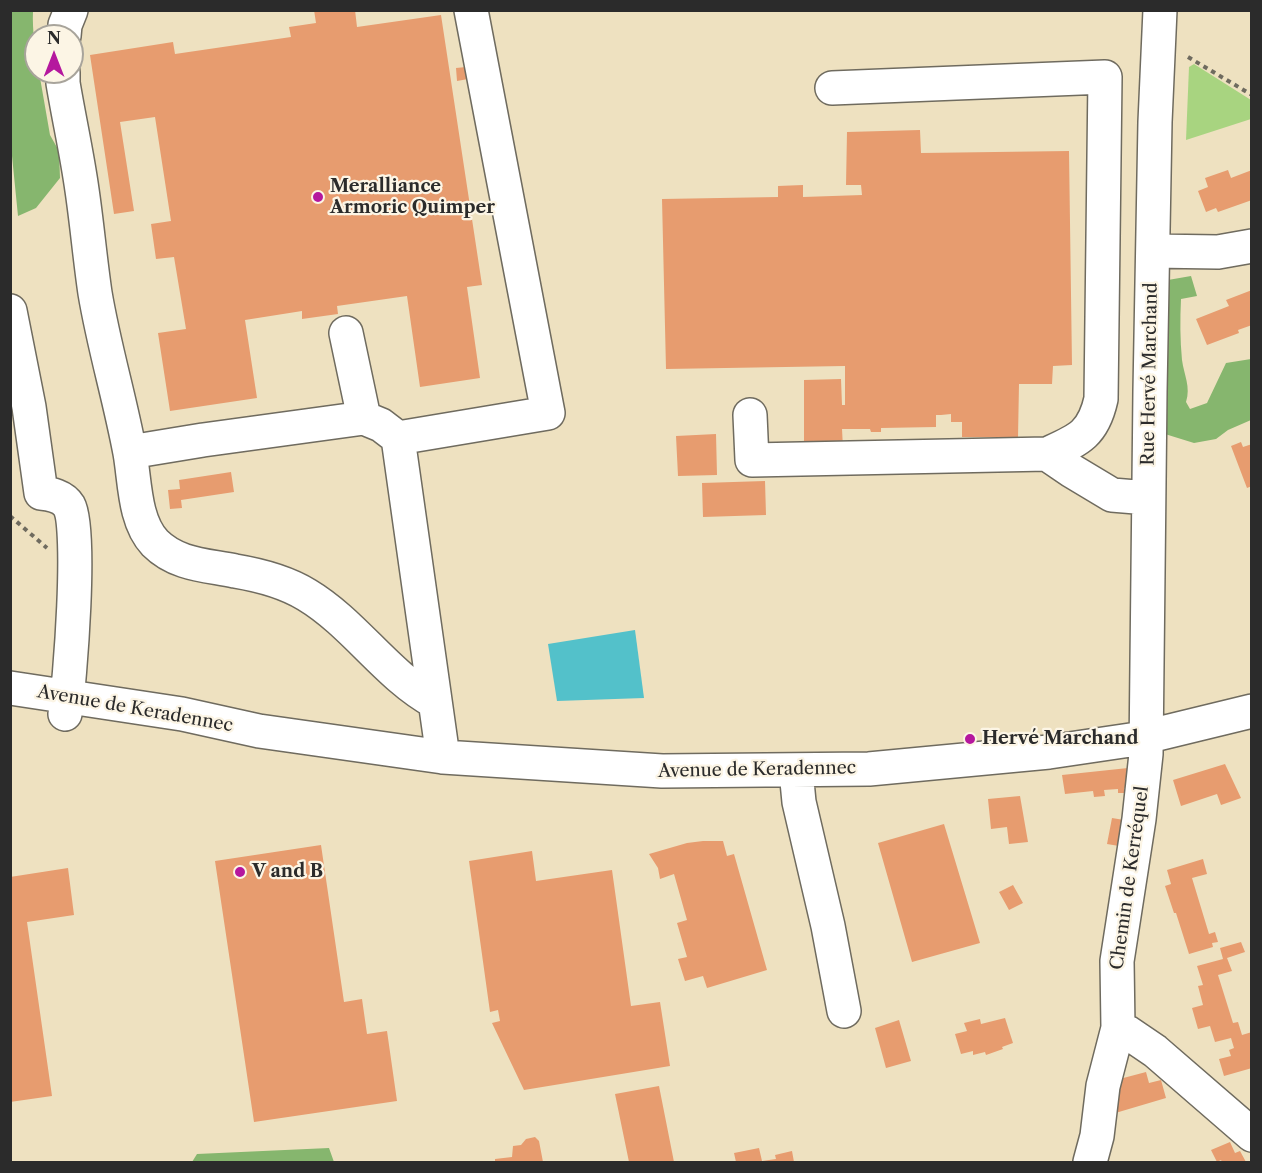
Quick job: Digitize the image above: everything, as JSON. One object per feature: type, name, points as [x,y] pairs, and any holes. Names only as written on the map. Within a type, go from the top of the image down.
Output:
[{"type":"street","points":[[398,438],[548,413],[471,10]]},
{"type":"street","name":"Rue Hervé Marchand","points":[[1145,737],[1155,122],[1160,10]]},
{"type":"street","points":[[750,415],[752,460],[1047,454],[1076,441],[1087,433],[1097,416],[1101,399],[1105,77],[832,88]]},
{"type":"street","points":[[63,84],[82,188],[95,294],[130,452],[138,504],[145,528],[153,541],[165,551],[198,566],[257,575],[307,595],[352,630],[410,686],[435,702]]},
{"type":"street","points":[[1153,251],[1218,252],[1251,246]]},
{"type":"street","points":[[10,311],[41,493],[60,498],[69,506],[73,518],[72,635],[66,705]]},
{"type":"street","points":[[346,333],[364,418]]},
{"type":"street","points":[[130,452],[364,418],[381,425],[398,438],[443,757]]},
{"type":"street","points":[[1047,454],[1112,495],[1148,498]]},
{"type":"street","name":"Avenue de Keradennec","points":[[10,688],[66,705]]},
{"type":"street","name":"Avenue de Keradennec","points":[[10,706],[66,705],[182,714],[259,731],[443,757],[662,771],[869,769],[1092,747],[1145,737],[1251,711]]},
{"type":"street","name":"Chemin de Kerréquel","points":[[1090,1162],[1097,1136],[1105,1075],[1118,1028],[1117,961],[1140,809],[1146,754],[1145,737]]},
{"type":"street","points":[[796,771],[799,802],[828,926],[844,1011]]},
{"type":"street","points":[[1118,1028],[1155,1051],[1251,1135]]},
{"type":"path","points":[[1188,57],[1251,95]]},
{"type":"path","points":[[10,516],[48,549]]},
{"type":"green space","points":[[10,11],[33,11],[33,24],[24,24],[24,84],[41,84],[50,135],[59,151],[60,178],[36,208],[18,216],[10,136]]},
{"type":"green space","points":[[1194,64],[1251,100],[1251,119],[1186,140],[1189,67]]},
{"type":"green space","points":[[1191,276],[1197,296],[1181,299],[1180,322],[1182,360],[1187,386],[1186,402],[1190,409],[1207,403],[1226,363],[1251,359],[1251,420],[1228,430],[1216,439],[1194,443],[1165,434],[1168,280]]},
{"type":"green space","points":[[329,1148],[334,1162],[192,1162],[197,1154]]},
{"type":"water","points":[[635,630],[644,698],[557,701],[548,644]]},
{"type":"building","name":"Meralliance Armoric Quimper","points":[[314,10],[355,10],[357,27],[441,15],[482,285],[467,287],[480,378],[420,387],[407,296],[337,306],[338,314],[302,319],[302,311],[245,320],[257,398],[170,411],[158,333],[186,329],[174,257],[156,259],[151,224],[171,221],[155,117],[120,122],[134,211],[114,214],[90,55],[173,42],[175,54],[291,37],[289,27],[316,23]]},
{"type":"building","points":[[466,67],[468,79],[457,81],[456,68]]},
{"type":"building","points":[[920,130],[921,153],[1069,151],[1072,365],[1053,366],[1052,384],[1019,384],[1018,437],[962,437],[962,422],[951,422],[951,414],[936,415],[936,427],[881,428],[881,432],[871,432],[870,429],[842,429],[843,448],[804,449],[804,380],[841,379],[842,405],[845,405],[845,366],[666,369],[662,199],[778,197],[778,186],[803,185],[803,197],[862,195],[861,185],[846,185],[847,132]]},
{"type":"building","points":[[1228,170],[1231,178],[1252,170],[1252,200],[1218,212],[1216,208],[1206,212],[1198,191],[1208,187],[1205,178]]},
{"type":"building","points":[[1252,290],[1252,325],[1238,330],[1239,333],[1207,345],[1196,319],[1229,306],[1226,300]]},
{"type":"building","points":[[716,434],[717,475],[678,476],[676,436]]},
{"type":"building","points":[[1241,442],[1243,447],[1252,444],[1252,486],[1247,488],[1231,446]]},
{"type":"building","points":[[231,472],[234,492],[181,500],[182,508],[170,509],[168,490],[180,489],[179,480]]},
{"type":"building","points":[[765,481],[766,515],[703,517],[702,483]]},
{"type":"building","points":[[1225,764],[1241,798],[1221,805],[1217,794],[1181,806],[1173,780]]},
{"type":"building","points":[[1128,768],[1129,787],[1124,788],[1124,793],[1118,793],[1118,789],[1104,790],[1105,796],[1094,797],[1093,791],[1065,794],[1062,775]]},
{"type":"building","points":[[1020,796],[1028,842],[1009,844],[1007,827],[991,829],[988,799]]},
{"type":"building","points":[[1112,818],[1124,820],[1119,846],[1107,844]]},
{"type":"building","points":[[944,824],[980,943],[912,962],[878,843]]},
{"type":"building","points":[[723,841],[727,856],[734,854],[767,970],[707,988],[703,976],[685,981],[678,959],[687,957],[677,923],[687,920],[674,874],[660,879],[658,868],[649,854],[687,843]]},
{"type":"building","points":[[321,845],[344,1002],[362,999],[367,1034],[387,1031],[397,1101],[254,1122],[215,861]]},
{"type":"building","points":[[532,851],[536,881],[612,870],[631,1006],[660,1002],[670,1066],[524,1090],[492,1023],[500,1021],[498,1010],[490,1012],[469,861]]},
{"type":"building","points":[[1203,859],[1207,874],[1192,878],[1209,934],[1215,932],[1218,942],[1212,943],[1213,947],[1189,954],[1165,886],[1171,884],[1167,870]]},
{"type":"building","points":[[68,868],[74,915],[27,922],[52,1096],[10,1102],[10,877]]},
{"type":"building","points":[[1013,885],[1023,903],[1009,910],[999,892]]},
{"type":"building","points":[[1241,942],[1245,952],[1227,958],[1232,971],[1218,975],[1233,1023],[1238,1022],[1242,1035],[1252,1032],[1252,1068],[1224,1076],[1219,1059],[1231,1056],[1229,1050],[1234,1048],[1231,1038],[1215,1042],[1210,1026],[1198,1029],[1192,1008],[1203,1005],[1198,986],[1203,985],[1197,966],[1223,959],[1220,948]]},
{"type":"building","points":[[1005,1018],[1013,1043],[986,1055],[985,1052],[973,1055],[973,1051],[961,1054],[955,1034],[967,1031],[964,1023],[980,1019],[981,1024]]},
{"type":"building","points":[[899,1020],[911,1061],[886,1068],[875,1028]]},
{"type":"building","points":[[1146,1072],[1149,1083],[1161,1080],[1166,1098],[1112,1114],[1112,1081]]},
{"type":"building","points":[[659,1086],[674,1162],[629,1162],[615,1094]]},
{"type":"building","points":[[535,1137],[539,1141],[543,1162],[495,1162],[495,1159],[512,1157],[513,1146],[521,1145],[526,1139]]},
{"type":"building","points":[[1230,1142],[1235,1153],[1240,1151],[1246,1162],[1222,1162],[1221,1160],[1217,1162],[1211,1150]]},
{"type":"building","points":[[759,1148],[762,1161],[776,1159],[775,1155],[792,1151],[794,1162],[736,1162],[734,1153]]},
{"type":"place","name":"Meralliance Armoric Quimper","points":[[318,197]]},
{"type":"place","name":"Hervé Marchand","points":[[970,739]]},
{"type":"place","name":"V and B","points":[[240,872]]}]
